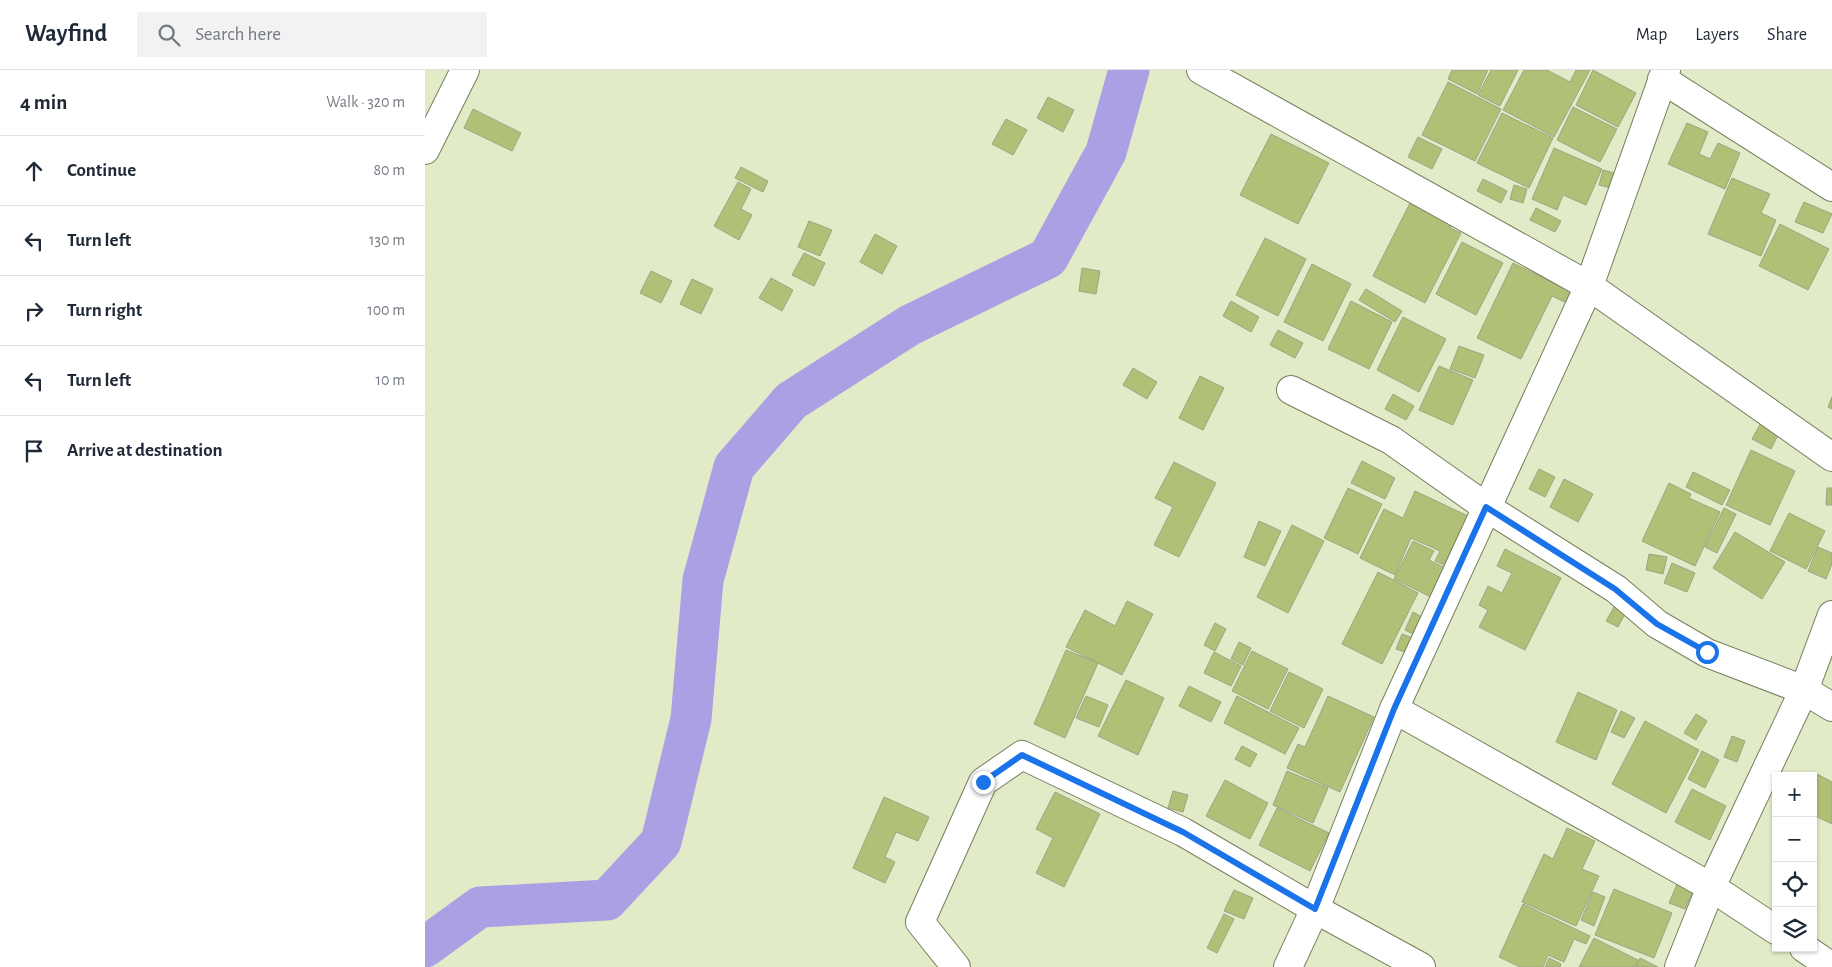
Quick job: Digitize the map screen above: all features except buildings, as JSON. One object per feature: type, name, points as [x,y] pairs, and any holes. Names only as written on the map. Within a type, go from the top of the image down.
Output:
[{"type":"street","points":[[425,150],[465,70]]},
{"type":"street","points":[[1201,70],[1589,286],[1832,457]]},
{"type":"street","points":[[1288,967],[1315,909],[1394,709],[1589,286],[1664,75],[1832,187]]},
{"type":"street","points":[[1291,390],[1391,440],[1486,507],[1615,589],[1657,624],[1707,652],[1804,690],[1832,707]]},
{"type":"street","points":[[1679,967],[1711,887],[1804,690],[1832,615]]},
{"type":"street","points":[[1394,709],[1711,887],[1772,927]]},
{"type":"street","points":[[956,967],[920,922],[983,782],[1022,755],[1183,832],[1315,909],[1421,967]]},
{"type":"street","points":[[1810,952],[1832,967]]},
{"type":"waterway","points":[[425,947],[480,907],[607,900],[661,842],[691,719],[703,580],[734,467],[791,401],[910,325],[1048,258],[1106,152],[1129,70]]},
{"type":"route","points":[[983,782],[1022,755],[1183,832],[1315,909],[1394,709],[1486,507],[1615,589],[1657,624],[1707,652]]}]
